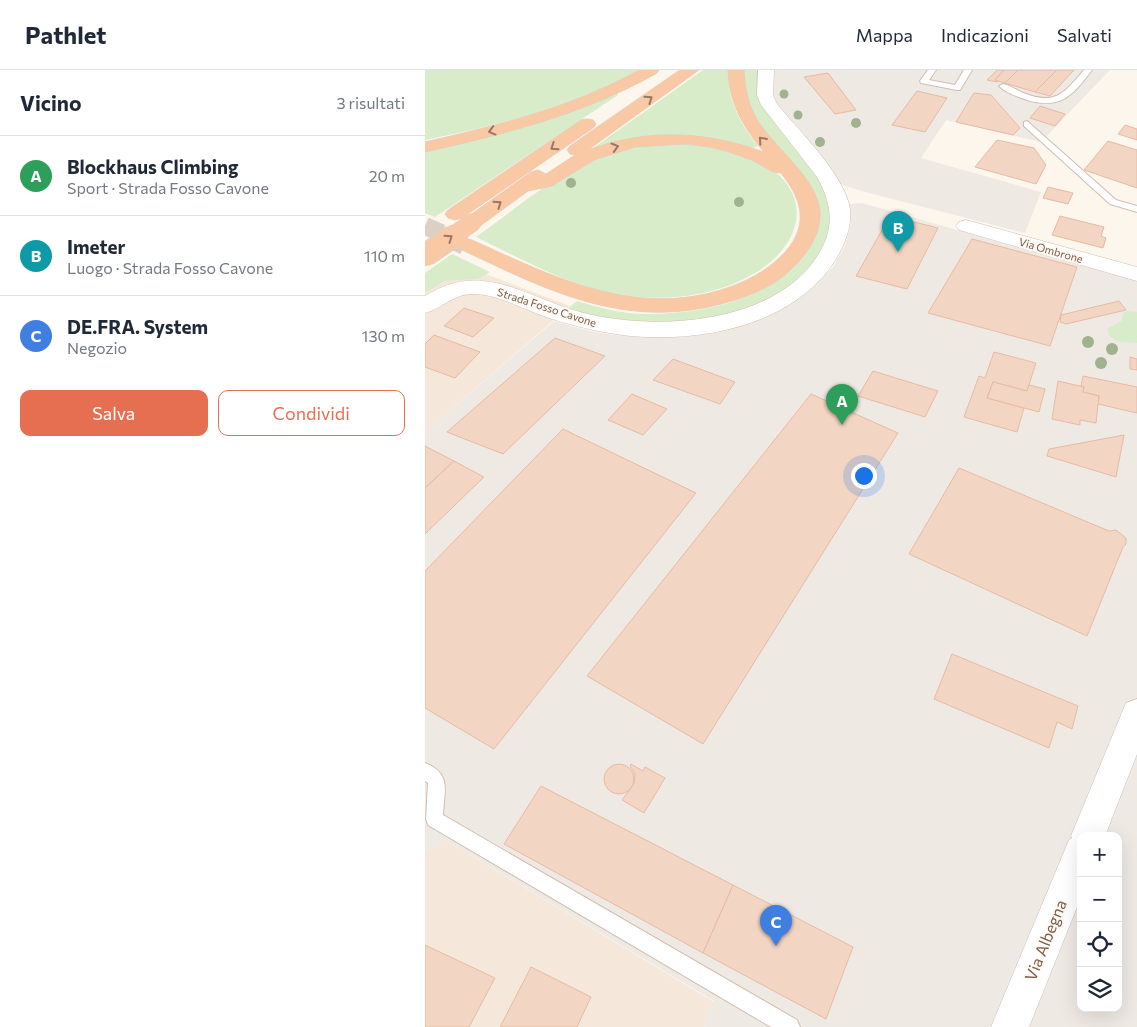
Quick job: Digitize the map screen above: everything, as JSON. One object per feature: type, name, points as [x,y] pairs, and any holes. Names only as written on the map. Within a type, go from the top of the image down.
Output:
[{"type":"highway","points":[[425,147],[481,134],[550,113],[616,88],[651,70]]},
{"type":"highway","points":[[425,255],[464,218],[667,70]]},
{"type":"highway","points":[[425,234],[464,218],[523,187],[691,70]]},
{"type":"highway","points":[[465,244],[566,289],[606,302],[624,305],[653,307],[706,301],[733,294],[758,283],[778,270],[797,250],[806,236],[810,212],[807,197],[794,177],[749,122],[737,93],[736,70]]},
{"type":"highway","points":[[523,187],[545,182],[576,162],[608,149],[629,143],[661,140],[697,140],[731,147],[761,158],[794,177]]},
{"type":"street","name":"Strada Fosso Cavone","points":[[425,306],[443,292],[455,288],[494,289],[593,323],[630,329],[659,330],[713,324],[742,317],[771,306],[791,294],[813,276],[827,256],[837,235],[840,210],[839,200],[826,178],[769,105],[765,95],[766,70]]},
{"type":"street","name":"Via Ombrone","points":[[966,226],[1137,274]]},
{"type":"street","points":[[1089,832],[1137,714]]},
{"type":"street","name":"Via Albegna","points":[[1010,1027],[1077,862]]},
{"type":"lane","points":[[932,70],[924,81],[957,88],[968,70]]},
{"type":"lane","points":[[1003,86],[1037,100],[1051,101],[1067,95],[1088,70]]},
{"type":"lane","points":[[1027,124],[1113,202],[1137,209]]},
{"type":"lane","points":[[425,771],[436,779],[434,819],[790,1027]]},
{"type":"shaded area","points":[[763,70],[1110,70],[1041,142],[946,120],[921,158],[1041,192],[1025,233],[865,192],[820,178],[794,148],[762,104]]},
{"type":"shaded area","points":[[862,203],[1137,281],[1137,1027],[704,1027],[714,1001],[444,839],[430,851],[425,848],[425,432],[554,321],[585,330],[613,335],[638,337],[690,335],[793,301],[817,283],[833,267],[845,246],[851,223],[850,204]]},
{"type":"shaded area","points":[[457,263],[570,306],[425,432],[425,294]]},
{"type":"shaded area","points":[[444,839],[714,1002],[704,1027],[425,1027],[425,848],[430,851]]},
{"type":"green space","points":[[425,70],[638,70],[615,83],[589,94],[535,113],[425,140]]},
{"type":"green space","points":[[703,70],[729,70],[732,101],[746,129],[758,146],[753,148],[708,138],[673,135],[592,149]]},
{"type":"green space","points":[[741,70],[763,70],[762,104],[794,148],[820,178],[836,212],[819,263],[774,300],[725,318],[630,325],[566,310],[577,301],[614,310],[642,314],[673,313],[718,306],[761,290],[797,264],[817,232],[819,217],[815,195],[812,188],[751,115]]},
{"type":"green space","points":[[616,93],[618,95],[435,217],[425,213],[425,151]]},
{"type":"green space","points":[[673,143],[736,151],[768,166],[784,181],[794,197],[797,214],[793,232],[783,249],[768,264],[733,284],[704,293],[657,298],[627,296],[608,293],[569,280],[476,237],[549,184],[589,161],[631,147]]},
{"type":"green space","points":[[452,254],[490,272],[478,279],[444,281],[425,293],[425,273]]},
{"type":"green space","points":[[1127,311],[1137,312],[1137,343],[1115,340],[1107,329],[1122,321],[1123,313]]},
{"type":"building","points":[[997,70],[1004,70],[995,80],[997,82],[987,80]]},
{"type":"building","points":[[1004,70],[1018,70],[1005,83],[995,80]]},
{"type":"building","points":[[1018,70],[1057,70],[1035,92],[1005,83]]},
{"type":"building","points":[[1057,70],[1074,70],[1050,96],[1035,92]]},
{"type":"building","points":[[828,73],[856,110],[835,114],[804,77]]},
{"type":"building","points":[[917,91],[947,98],[925,132],[892,125]]},
{"type":"building","points":[[974,93],[991,95],[1020,128],[1013,135],[956,122]]},
{"type":"building","points":[[1040,106],[1065,114],[1055,126],[1030,118]]},
{"type":"building","points":[[1125,125],[1137,129],[1137,140],[1118,134]]},
{"type":"building","points":[[997,140],[1034,148],[1046,165],[1036,184],[975,167]]},
{"type":"building","points":[[1108,141],[1137,150],[1137,188],[1084,170]]},
{"type":"building","points":[[1048,187],[1073,193],[1068,204],[1043,198]]},
{"type":"building","points":[[890,216],[938,228],[907,289],[856,276]]},
{"type":"building","points":[[1060,216],[1104,227],[1101,236],[1106,238],[1103,248],[1052,235]]},
{"type":"building","points":[[972,239],[1077,267],[1050,346],[928,313]]},
{"type":"building","points":[[1119,301],[1126,310],[1066,324],[1060,322],[1061,315]]},
{"type":"building","points":[[464,308],[494,318],[473,337],[444,326]]},
{"type":"building","points":[[434,335],[480,352],[455,378],[425,367],[425,344]]},
{"type":"building","points":[[555,338],[605,356],[503,454],[447,432]]},
{"type":"building","points":[[994,352],[1036,363],[1027,391],[993,382],[987,398],[1024,408],[1017,432],[964,417],[979,376],[985,378]]},
{"type":"building","points":[[1130,357],[1137,359],[1137,370],[1130,369]]},
{"type":"building","points":[[673,359],[735,382],[720,404],[653,380]]},
{"type":"building","points":[[873,371],[938,391],[925,417],[858,396]]},
{"type":"building","points":[[1083,376],[1137,387],[1137,413],[1098,404],[1099,396],[1083,392],[1084,387],[1081,386]]},
{"type":"building","points":[[1058,381],[1084,387],[1083,392],[1099,396],[1096,423],[1080,420],[1080,425],[1052,419]]},
{"type":"building","points":[[993,382],[1027,391],[1029,385],[1045,389],[1039,412],[987,398]]},
{"type":"building","points":[[632,394],[667,409],[643,435],[608,420]]},
{"type":"building","points":[[811,394],[898,433],[703,744],[587,676]]},
{"type":"building","points":[[563,429],[696,493],[494,749],[425,708],[425,571]]},
{"type":"building","points":[[1124,435],[1116,477],[1047,456],[1049,449]]},
{"type":"building","points":[[425,446],[454,461],[425,488]]},
{"type":"building","points":[[454,461],[484,477],[425,534],[425,488]]},
{"type":"building","points":[[959,468],[1109,531],[1116,530],[1126,538],[1126,544],[1123,547],[1087,636],[909,554]]},
{"type":"building","points":[[952,654],[1078,706],[1072,729],[1057,722],[1049,748],[934,699]]},
{"type":"building","points":[[619,764],[630,768],[634,779],[630,790],[619,794],[608,790],[604,779],[608,768]]},
{"type":"building","points":[[631,764],[643,771],[645,767],[665,778],[644,813],[622,800],[634,784],[635,774],[630,766]]},
{"type":"building","points":[[541,786],[733,885],[703,953],[504,844]]},
{"type":"building","points":[[733,885],[853,947],[826,1019],[703,953]]},
{"type":"building","points":[[425,945],[495,978],[469,1027],[425,1027]]},
{"type":"building","points":[[531,967],[591,997],[577,1027],[500,1027]]},
{"type":"tunnel","points":[[425,226],[450,237]]},
{"type":"tunnel","points":[[448,236],[465,244]]},
{"type":"place","name":"Imeter","points":[[898,252]]},
{"type":"place","name":"Blockhaus Climbing","points":[[842,425]]},
{"type":"place","name":"DE.FRA. System","points":[[776,946]]}]
